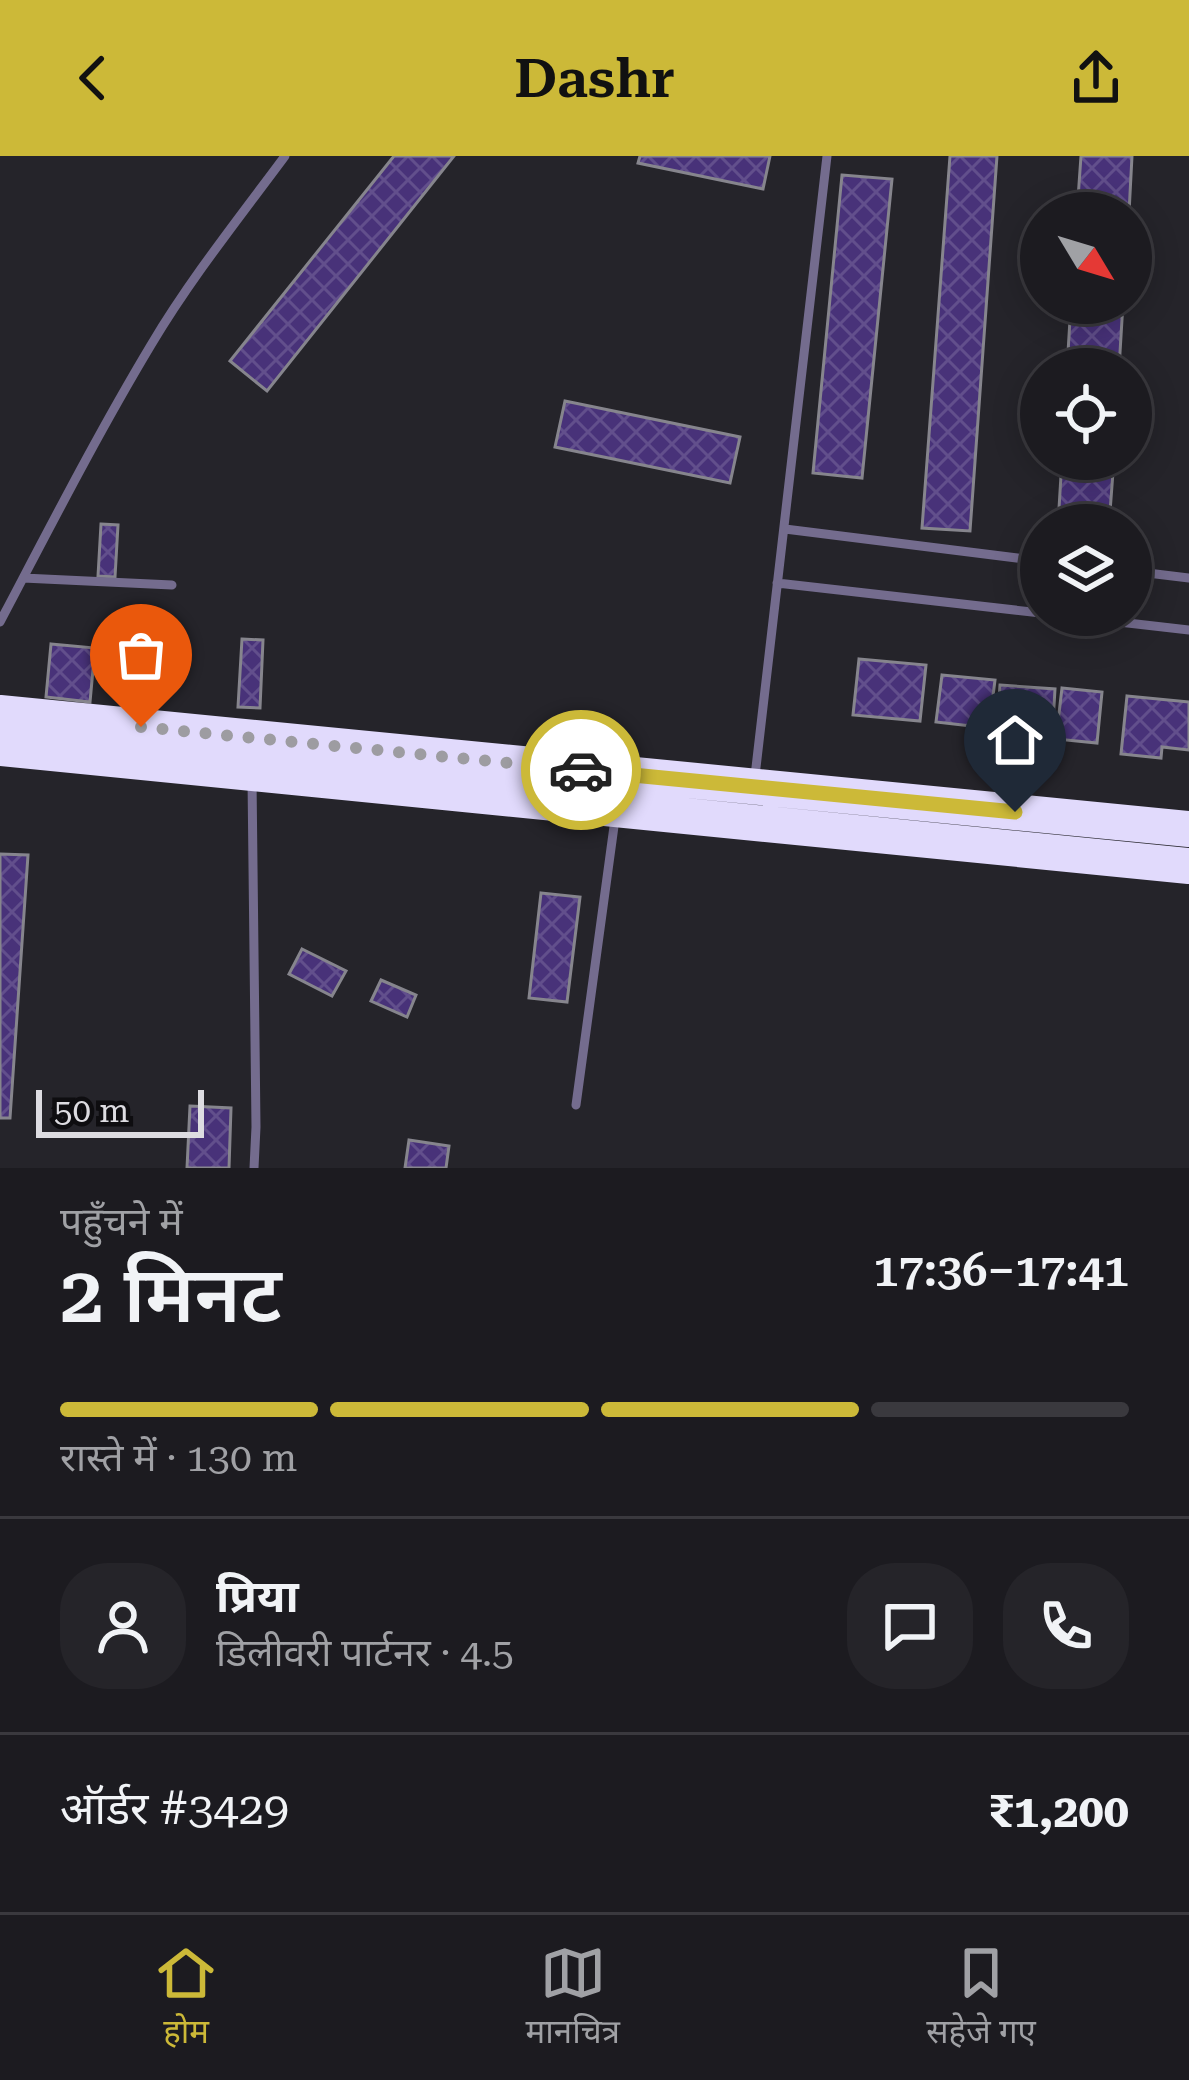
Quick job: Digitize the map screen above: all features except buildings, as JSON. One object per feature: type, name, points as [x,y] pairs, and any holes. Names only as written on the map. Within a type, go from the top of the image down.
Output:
[{"type":"highway","points":[[0,713],[1189,829]]},
{"type":"highway","points":[[0,748],[1189,866]]},
{"type":"lane","points":[[0,622],[152,342],[286,156]]},
{"type":"lane","points":[[749,824],[827,156]]},
{"type":"lane","points":[[785,530],[1020,558]]},
{"type":"lane","points":[[1152,574],[1189,578]]},
{"type":"lane","points":[[23,578],[172,585]]},
{"type":"lane","points":[[777,583],[1020,611]]},
{"type":"lane","points":[[1152,626],[1189,630]]},
{"type":"lane","points":[[252,773],[254,1168]]},
{"type":"lane","points":[[576,1105],[616,809]]},
{"type":"way so far","points":[[141,727],[581,770]]},
{"type":"route","points":[[581,770],[1015,812]]}]
